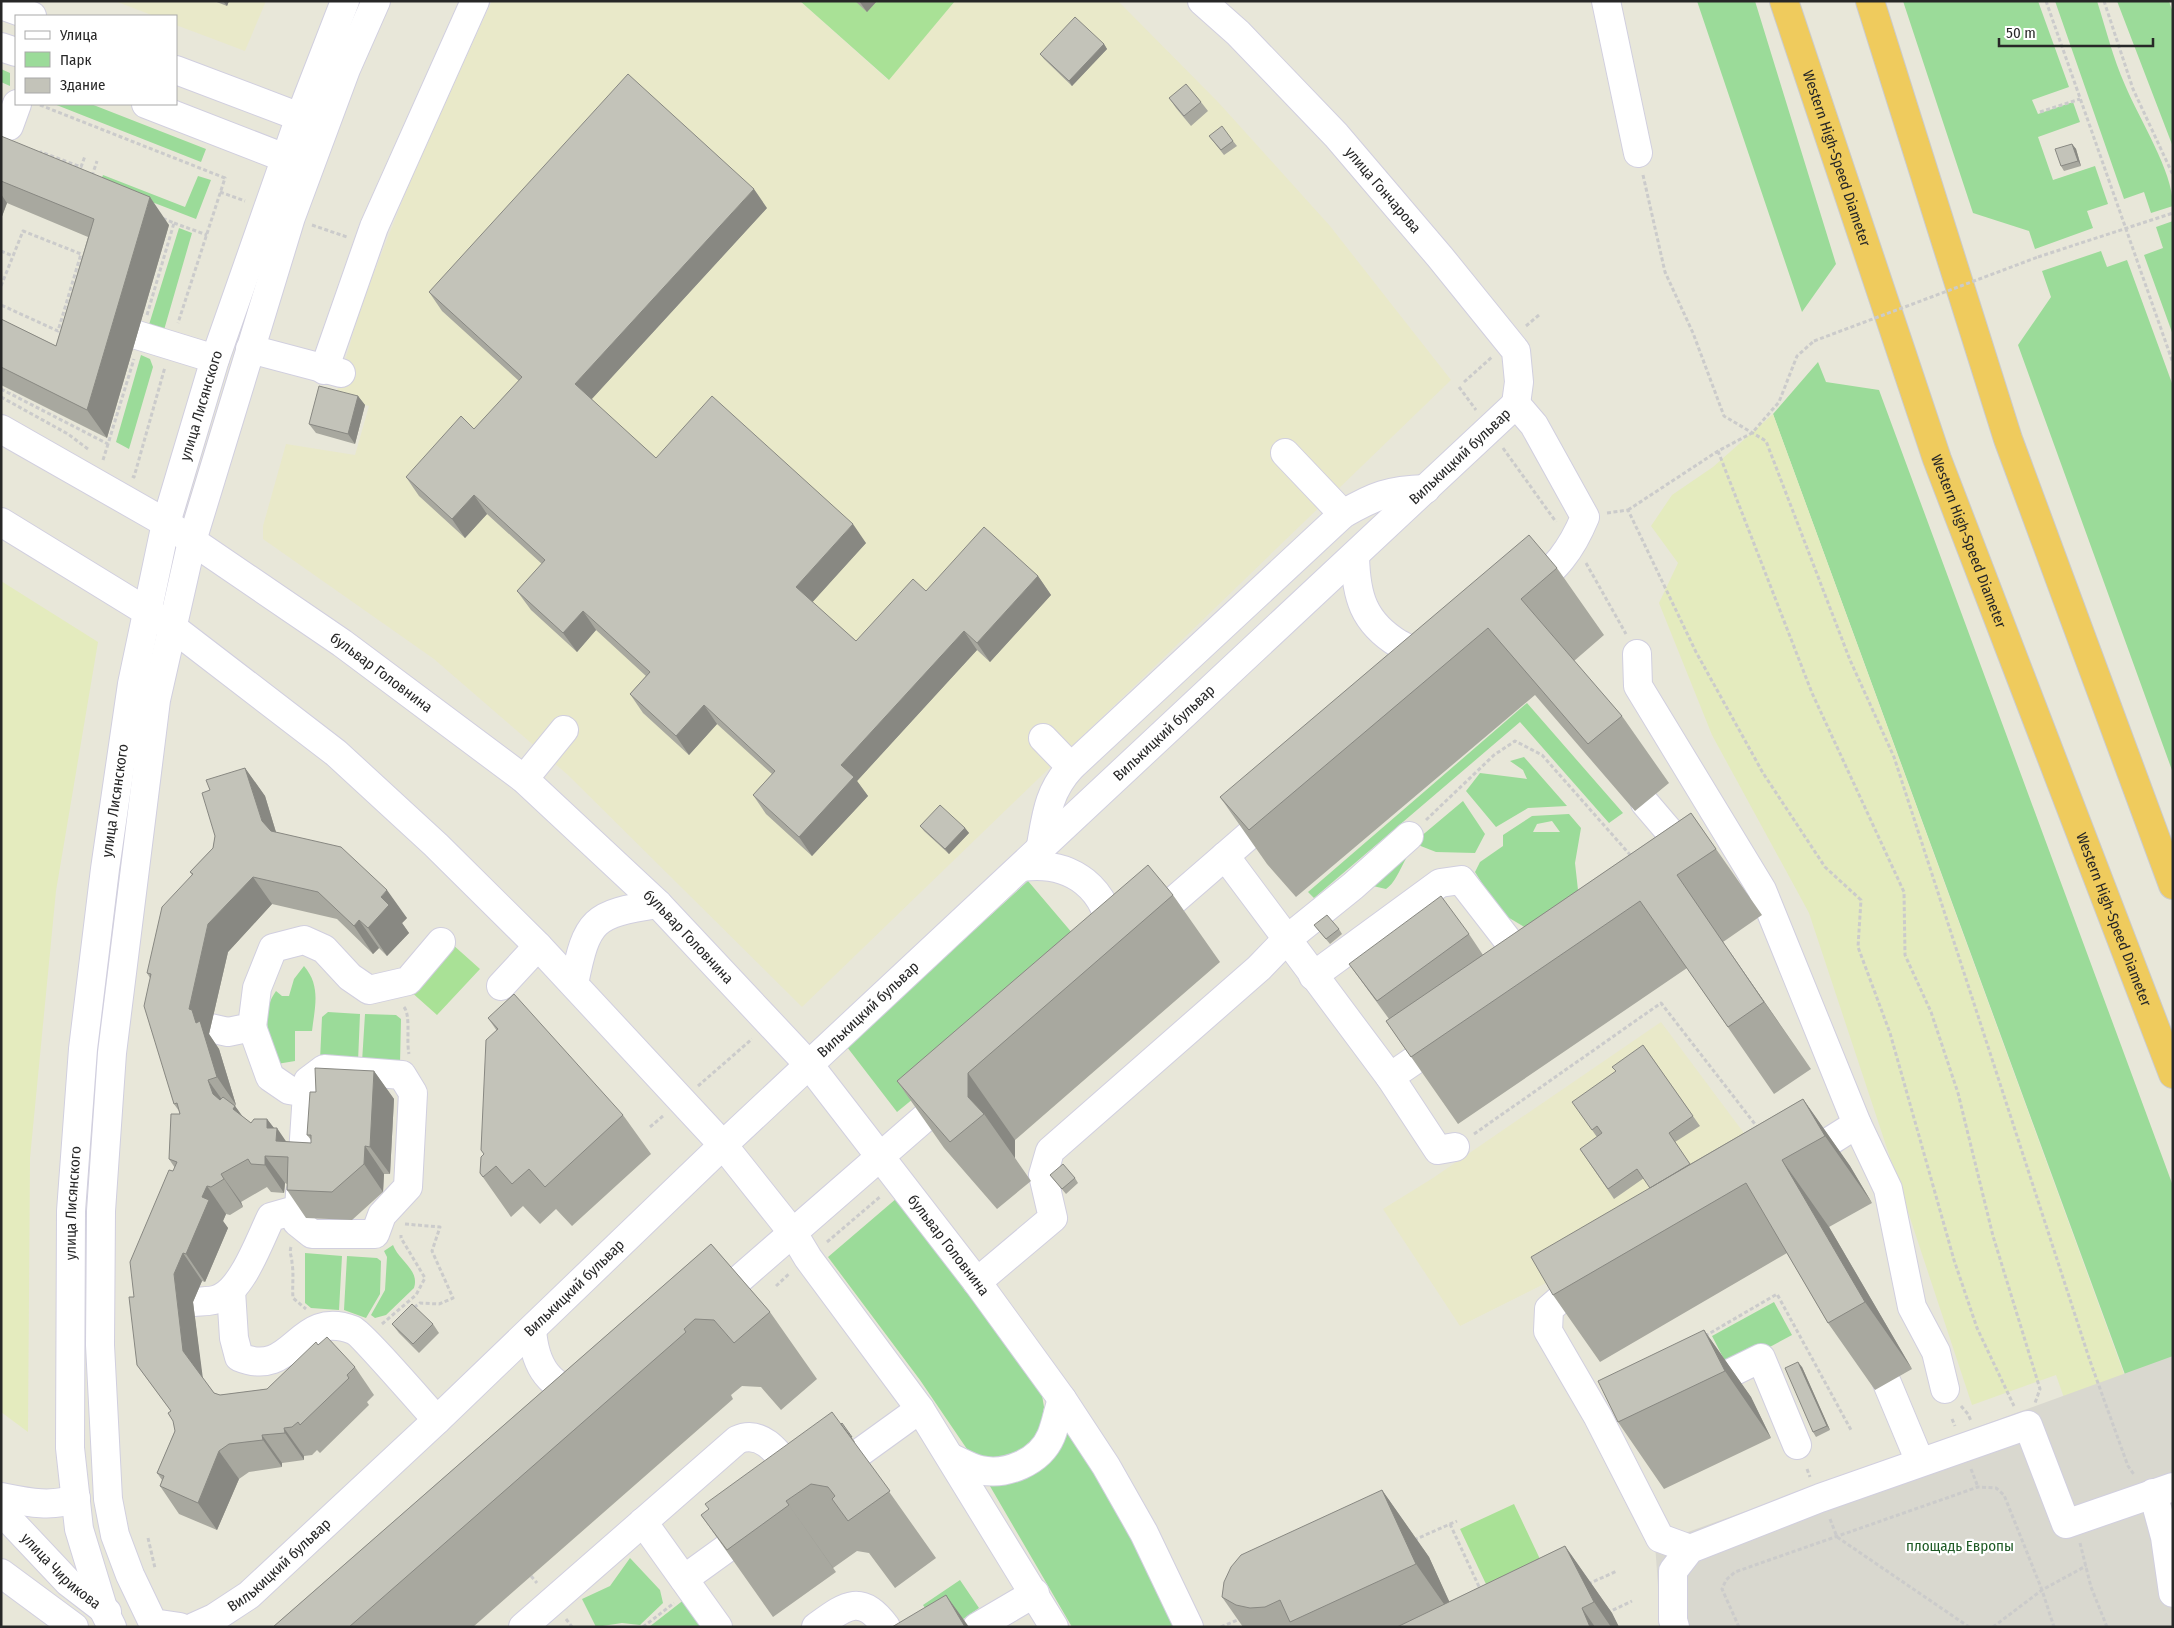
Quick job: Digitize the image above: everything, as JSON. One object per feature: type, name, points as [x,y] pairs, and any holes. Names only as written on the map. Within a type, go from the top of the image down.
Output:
[{"type":"highway","name":"Western High-Speed Diameter","points":[[1784,1],[1937,459],[2173,1074]]},
{"type":"highway","points":[[1870,1],[2008,439],[2173,885]]},
{"type":"street","name":"улица Лисянского","points":[[108,1619],[79,1529],[70,1448],[71,1211],[83,1049],[105,869],[132,684],[166,523],[215,359],[300,117],[345,1]]},
{"type":"street","name":"улица Лисянского","points":[[154,1625],[115,1535],[108,1499],[100,1346],[101,1211],[112,1053],[156,700],[192,541],[291,217],[346,69],[376,1]]},
{"type":"street","points":[[250,349],[333,371],[374,227],[475,1]]},
{"type":"street","name":"улица Гончарова","points":[[1202,1],[1238,33],[1336,135],[1440,257],[1516,351],[1519,382],[1516,404]]},
{"type":"street","points":[[1606,1],[1638,153]]},
{"type":"street","points":[[1,4],[29,15]]},
{"type":"street","points":[[1,46],[15,52]]},
{"type":"street","points":[[149,105],[286,158],[316,147],[300,117],[178,71]]},
{"type":"street","points":[[139,336],[215,359]]},
{"type":"street","name":"Вилькицкий бульвар","points":[[194,1627],[214,1618],[249,1595],[532,1330],[723,1145],[810,1066],[1516,404],[1534,425],[1574,523]]},
{"type":"street","name":"бульвар Головнина","points":[[1,429],[166,523],[342,643],[524,779],[658,904],[810,1066],[879,1158],[899,1180],[977,1282],[1062,1399],[1116,1483],[1144,1533],[1189,1627]]},
{"type":"street","points":[[1285,453],[1343,514]]},
{"type":"street","points":[[1299,792],[1109,957],[1108,916],[1100,899],[1089,885],[1074,874],[1057,867],[1039,865],[1031,859],[1050,798],[1060,779],[1071,767],[1343,514],[1370,499],[1397,490],[1426,489]]},
{"type":"street","points":[[1,522],[172,627],[336,753],[436,846],[538,946],[723,1145],[793,1233],[808,1258],[920,1409],[1035,1593],[1054,1627]]},
{"type":"street","points":[[1506,610],[1558,565],[1572,544],[1574,523]]},
{"type":"street","points":[[1354,556],[1356,579],[1361,599],[1365,613],[1374,626],[1386,636],[1415,653],[1431,656],[1458,652],[1425,681]]},
{"type":"street","points":[[1637,654],[1638,686],[1762,890],[1857,1124],[1888,1189],[1945,1389]]},
{"type":"street","points":[[524,779],[564,730]]},
{"type":"street","points":[[1043,738],[1071,767]]},
{"type":"street","points":[[1645,803],[1685,870],[1732,838]]},
{"type":"street","points":[[977,1282],[1053,1218],[1043,1175],[1050,1151],[1259,968],[1286,940],[1353,886],[1409,836]]},
{"type":"street","points":[[1224,856],[1390,1078],[1438,1150],[1455,1147]]},
{"type":"street","points":[[1313,976],[1440,883],[1461,880],[1535,976]]},
{"type":"street","points":[[574,984],[587,934],[601,919],[617,910],[658,904]]},
{"type":"street","points":[[307,1093],[289,1090],[270,1077],[252,1027],[257,988],[274,948],[304,940],[324,949],[350,976],[368,990],[408,981],[441,942]]},
{"type":"street","points":[[501,986],[538,946]]},
{"type":"street","points":[[210,1028],[228,1032],[252,1027]]},
{"type":"street","points":[[1390,1078],[1463,1027]]},
{"type":"street","points":[[324,1069],[402,1075],[413,1093],[408,1187],[382,1215],[375,1234],[312,1234],[300,1197],[307,1093],[308,1081],[324,1069]]},
{"type":"street","points":[[695,1318],[967,1082]]},
{"type":"street","points":[[1780,1173],[1818,1135],[1857,1124]]},
{"type":"street","points":[[193,1302],[219,1299],[231,1290],[240,1279],[271,1217],[300,1197]]},
{"type":"street","points":[[1608,1271],[1565,1295],[1549,1309],[1548,1331],[1607,1434],[1660,1538],[1690,1549]]},
{"type":"street","points":[[231,1290],[234,1338],[239,1357],[253,1362],[274,1360],[313,1330],[323,1325],[355,1330],[437,1420]]},
{"type":"street","points":[[532,1330],[533,1349],[541,1368],[554,1383],[571,1393],[590,1398],[610,1397],[580,1422]]},
{"type":"street","points":[[1676,1400],[1761,1358],[1802,1457]]},
{"type":"street","points":[[1887,1384],[1920,1462]]},
{"type":"street","points":[[952,1458],[979,1470],[1000,1472],[1022,1465],[1038,1453],[1050,1438],[1062,1399]]},
{"type":"street","points":[[688,1585],[792,1501],[920,1409]]},
{"type":"street","points":[[1607,1434],[1633,1421]]},
{"type":"street","points":[[1675,1627],[1673,1620],[1673,1572],[1690,1549],[1820,1498],[2028,1425],[2066,1524],[2163,1490],[2165,1537],[2173,1593]]},
{"type":"street","points":[[523,1627],[737,1440],[746,1436],[757,1437],[766,1442],[792,1501]]},
{"type":"street","points":[[1,1497],[47,1504],[63,1504],[76,1498]]},
{"type":"street","name":"улица Чирикова","points":[[1,1511],[68,1582],[108,1619],[180,1627]]},
{"type":"street","points":[[643,1522],[718,1627]]},
{"type":"street","points":[[1,1573],[74,1627]]},
{"type":"street","points":[[977,1627],[1035,1593]]},
{"type":"street","points":[[816,1627],[840,1609],[853,1604],[867,1606],[878,1615],[886,1627]]},
{"type":"path","points":[[2046,1],[2173,363]]},
{"type":"path","points":[[2104,1],[2133,88],[2173,175]]},
{"type":"path","points":[[2040,112],[2080,99]]},
{"type":"path","points":[[39,105],[225,178],[171,346],[134,477],[127,474]]},
{"type":"path","points":[[80,171],[40,155],[41,152],[81,167],[85,156]]},
{"type":"path","points":[[1638,153],[1665,272],[1693,334],[1724,416],[1766,441],[1850,660],[1894,757],[2090,1361],[2128,1466],[2138,1480],[2163,1490]]},
{"type":"path","points":[[90,179],[97,161]]},
{"type":"path","points":[[1498,441],[1574,523],[1628,510],[1718,451],[1752,433],[1779,402],[1797,356],[1814,341],[2038,257],[2173,213]]},
{"type":"path","points":[[157,216],[207,235]]},
{"type":"path","points":[[103,461],[174,223]]},
{"type":"path","points":[[1,286],[23,231],[81,254],[58,331],[1,305]]},
{"type":"path","points":[[1,251],[13,256]]},
{"type":"path","points":[[1459,387],[1479,414]]},
{"type":"path","points":[[1,390],[108,444]]},
{"type":"path","points":[[1,397],[68,434],[89,450]]},
{"type":"path","points":[[1718,451],[1812,693],[1904,892],[1905,955],[1931,1012],[1958,1093],[1993,1236],[2040,1389],[2028,1425]]},
{"type":"path","points":[[96,456],[109,464]]},
{"type":"path","points":[[1628,510],[1696,652],[1762,773],[1825,867],[1861,900],[1858,947],[1890,1033],[1954,1260],[1977,1328],[2010,1399],[2028,1425]]},
{"type":"path","points":[[1592,571],[1637,654]]},
{"type":"path","points":[[1409,836],[1494,755],[1515,741],[1542,755],[1634,858]]},
{"type":"path","points":[[1455,1147],[1661,1003],[1764,1136]]},
{"type":"path","points":[[402,1004],[408,1012],[406,1042],[410,1063]]},
{"type":"path","points":[[694,1089],[754,1038]]},
{"type":"path","points":[[650,1127],[664,1114]]},
{"type":"path","points":[[826,1243],[883,1194]]},
{"type":"path","points":[[300,1197],[289,1252],[292,1264],[291,1278],[293,1298],[311,1313]]},
{"type":"path","points":[[375,1323],[382,1324],[416,1295],[425,1278],[401,1238],[403,1218]]},
{"type":"path","points":[[402,1224],[440,1227],[432,1251],[453,1298],[439,1304],[420,1303],[406,1314]]},
{"type":"path","points":[[776,1286],[798,1266]]},
{"type":"path","points":[[1945,1389],[1968,1414],[1978,1441]]},
{"type":"path","points":[[1802,1457],[1837,1537],[1969,1627]]},
{"type":"path","points":[[1739,1627],[1722,1589],[1726,1580],[1735,1572],[1978,1487],[1996,1488],[2004,1495],[2042,1590],[2054,1627]]},
{"type":"path","points":[[1407,1544],[1457,1521]]},
{"type":"path","points":[[2075,1521],[2091,1587],[2107,1627]]},
{"type":"path","points":[[1450,1524],[1486,1600]]},
{"type":"path","points":[[148,1538],[155,1572]]},
{"type":"path","points":[[1993,1627],[2042,1590],[2086,1566]]},
{"type":"path","points":[[1582,1587],[1617,1571]]},
{"type":"path","points":[[1591,1582],[1594,1590]]},
{"type":"path","points":[[643,1627],[688,1585]]},
{"type":"path","points":[[1602,1606],[1605,1614],[1632,1601]]},
{"type":"path","points":[[1221,1627],[1244,1617],[1246,1622]]},
{"type":"shaded area","points":[[115,1],[266,1],[245,51],[178,26],[178,15],[151,15]]},
{"type":"shaded area","points":[[492,1],[800,1],[888,80],[955,1],[1118,1],[1218,102],[1330,226],[1451,380],[802,1007],[568,775],[434,659],[263,539],[263,526],[286,444],[355,455],[369,406],[335,398],[360,308],[419,159]]},
{"type":"shaded area","points":[[1661,1022],[1767,1164],[1664,1224],[1460,1326],[1383,1209],[1433,1178]]},
{"type":"shaded area","points":[[2173,1356],[2173,1627],[1661,1627],[1655,1544]]},
{"type":"green space","points":[[800,1],[955,1],[889,80]]},
{"type":"green space","points":[[1697,1],[1755,1],[1836,264],[1802,312]]},
{"type":"green space","points":[[1903,1],[2038,1],[2069,87],[2032,100],[2038,114],[2073,102],[2080,122],[2038,137],[2053,180],[2095,166],[2108,204],[2087,211],[2093,228],[2035,249],[2029,231],[1973,213]]},
{"type":"green space","points":[[2055,1],[2097,1],[2121,75],[2162,161],[2172,192],[2173,206],[2151,213],[2144,192],[2124,199]]},
{"type":"green space","points":[[2117,1],[2169,1],[2173,13],[2173,147]]},
{"type":"green space","points":[[1,69],[10,73],[10,86],[1,82]]},
{"type":"green space","points":[[57,105],[94,105],[206,149],[201,162]]},
{"type":"green space","points":[[103,175],[185,207],[198,176],[211,180],[196,219],[100,182]]},
{"type":"green space","points":[[2173,221],[2173,335],[2144,255],[2163,248],[2156,227]]},
{"type":"green space","points":[[179,228],[192,233],[164,330],[147,331]]},
{"type":"green space","points":[[2101,251],[2107,267],[2127,260],[2173,386],[2173,773],[2018,345],[2051,297],[2042,271]]},
{"type":"green space","points":[[141,355],[150,359],[153,367],[129,449],[116,442]]},
{"type":"green space","points":[[1818,362],[1826,382],[1879,390],[2173,1186],[2173,1434],[2145,1429],[1773,414]]},
{"type":"green space","points":[[1527,703],[1623,813],[1609,823],[1520,722],[1314,898],[1308,892]]},
{"type":"green space","points":[[1524,757],[1567,806],[1528,808],[1496,827],[1466,791],[1480,773],[1527,779],[1523,770],[1510,761]]},
{"type":"green space","points":[[1463,801],[1485,834],[1475,853],[1436,852],[1413,843]]},
{"type":"green space","points":[[1569,814],[1581,828],[1575,863],[1578,890],[1544,939],[1501,913],[1475,872],[1480,862],[1503,846],[1503,835],[1532,816]],"holes":[[[1552,821],[1560,832],[1533,832],[1537,824]]]},
{"type":"green space","points":[[1410,852],[1390,886],[1386,889],[1373,886],[1375,874]]},
{"type":"green space","points":[[1028,881],[1090,954],[897,1112],[847,1047]]},
{"type":"green space","points":[[452,944],[480,969],[437,1015],[409,990]]},
{"type":"green space","points":[[304,966],[313,981],[316,997],[312,1031],[295,1031],[295,1061],[277,1064],[267,1027],[268,1009],[276,991],[282,996],[289,996],[294,979]]},
{"type":"green space","points":[[328,1012],[360,1014],[358,1062],[320,1060],[322,1017]]},
{"type":"green space","points":[[365,1014],[396,1015],[401,1019],[400,1064],[362,1062]]},
{"type":"green space","points":[[897,1198],[1041,1389],[1044,1407],[1041,1424],[1033,1439],[1019,1451],[1003,1457],[986,1458],[969,1452],[920,1380],[828,1257]]},
{"type":"green space","points":[[393,1245],[412,1271],[415,1282],[414,1288],[386,1315],[375,1318],[371,1315],[385,1290],[387,1257],[384,1251]]},
{"type":"green space","points":[[305,1253],[342,1256],[339,1310],[311,1308],[305,1303]]},
{"type":"green space","points":[[347,1256],[377,1258],[381,1261],[380,1294],[366,1318],[344,1310]]},
{"type":"green space","points":[[1774,1302],[1792,1335],[1729,1369],[1712,1336]]},
{"type":"green space","points":[[1064,1423],[1111,1499],[1176,1627],[1072,1627],[987,1481]]},
{"type":"green space","points":[[1514,1504],[1556,1593],[1502,1618],[1460,1529]]},
{"type":"green space","points":[[630,1558],[660,1590],[663,1603],[640,1625],[622,1623],[596,1627],[582,1599],[610,1586]]},
{"type":"green space","points":[[960,1580],[979,1608],[956,1624],[932,1618],[923,1605]]},
{"type":"green space","points":[[685,1599],[706,1627],[649,1627]]},
{"type":"sand","points":[[1773,414],[2158,1467],[2087,1463],[2056,1375],[1972,1405],[1809,913],[1712,735],[1659,603],[1678,563],[1651,526],[1672,495],[1713,467]]},
{"type":"sand","points":[[1,581],[98,642],[56,891],[30,1158],[28,1432],[1,1412]]},
{"type":"building","points":[[1075,17],[1104,44],[1069,81],[1040,54]]},
{"type":"building","points":[[628,74],[754,189],[575,384],[656,458],[712,396],[853,524],[796,587],[856,641],[913,579],[926,591],[984,527],[1038,576],[977,643],[964,631],[841,765],[854,777],[799,837],[753,795],[775,771],[704,705],[676,736],[630,694],[650,672],[583,611],[563,633],[517,591],[545,560],[474,495],[452,519],[406,477],[461,416],[474,429],[522,377],[429,292]]},
{"type":"building","points":[[1186,84],[1201,102],[1184,116],[1169,98]]},
{"type":"building","points":[[1222,126],[1233,141],[1221,150],[1209,136]]},
{"type":"building","points":[[1,136],[150,197],[87,410],[1,367],[1,319],[56,346],[94,219],[1,181]]},
{"type":"building","points":[[2072,144],[2078,161],[2061,166],[2055,149]]},
{"type":"building","points":[[319,386],[358,396],[348,434],[309,424]]},
{"type":"building","points":[[1529,535],[1557,568],[1521,599],[1622,716],[1588,744],[1488,628],[1249,830],[1220,797]]},
{"type":"building","points":[[245,768],[262,821],[271,831],[341,847],[387,890],[381,897],[389,905],[368,928],[359,920],[354,926],[318,892],[253,877],[208,924],[189,1009],[192,1010],[196,1023],[200,1021],[217,1077],[208,1080],[213,1094],[220,1100],[223,1097],[235,1106],[233,1109],[251,1123],[254,1119],[267,1119],[267,1128],[277,1128],[276,1141],[311,1143],[311,1135],[307,1135],[310,1092],[316,1092],[315,1068],[374,1071],[370,1147],[365,1146],[364,1164],[332,1192],[287,1190],[288,1157],[265,1156],[265,1165],[251,1164],[248,1159],[221,1174],[224,1179],[211,1187],[207,1186],[202,1197],[209,1200],[186,1254],[183,1253],[174,1274],[183,1351],[214,1393],[220,1395],[267,1389],[316,1342],[318,1345],[327,1337],[355,1367],[347,1375],[349,1378],[300,1425],[298,1422],[292,1427],[284,1428],[285,1433],[262,1435],[263,1440],[229,1444],[219,1451],[198,1503],[160,1486],[164,1476],[157,1473],[175,1431],[173,1421],[168,1413],[171,1411],[137,1365],[129,1297],[134,1297],[130,1262],[169,1170],[173,1171],[177,1162],[169,1159],[171,1114],[180,1114],[177,1103],[174,1104],[144,1006],[151,974],[147,973],[162,907],[193,874],[190,872],[213,848],[215,836],[202,793],[210,790],[206,780]]},
{"type":"building","points":[[940,805],[965,828],[945,849],[920,826]]},
{"type":"building","points":[[1691,813],[1716,849],[1677,875],[1764,1002],[1728,1027],[1640,901],[1411,1057],[1386,1021]]},
{"type":"building","points":[[1148,865],[1173,895],[968,1073],[968,1097],[984,1114],[950,1142],[897,1081]]},
{"type":"building","points":[[1441,896],[1469,934],[1377,1001],[1349,964]]},
{"type":"building","points":[[1327,915],[1339,929],[1326,939],[1314,925]]},
{"type":"building","points":[[514,994],[623,1115],[545,1187],[529,1169],[512,1184],[496,1166],[483,1177],[480,1173],[481,1157],[484,1154],[481,1150],[486,1040],[498,1029],[488,1018]]},
{"type":"building","points":[[1643,1045],[1693,1116],[1669,1133],[1690,1164],[1650,1188],[1637,1169],[1608,1189],[1580,1149],[1602,1133],[1597,1126],[1592,1130],[1572,1102],[1616,1071],[1612,1067]]},
{"type":"building","points":[[1803,1099],[1825,1136],[1782,1160],[1865,1302],[1828,1323],[1746,1183],[1553,1295],[1531,1257]]},
{"type":"building","points":[[1063,1164],[1075,1178],[1062,1189],[1050,1175]]},
{"type":"building","points":[[711,1244],[770,1312],[734,1343],[714,1320],[695,1319],[684,1329],[686,1332],[349,1627],[273,1627]]},
{"type":"building","points":[[412,1304],[433,1324],[413,1344],[392,1324]]},
{"type":"building","points":[[1704,1330],[1725,1371],[1618,1422],[1598,1381]]},
{"type":"building","points":[[1798,1362],[1827,1426],[1813,1432],[1785,1368]]},
{"type":"building","points":[[832,1412],[890,1491],[848,1521],[832,1499],[835,1496],[828,1487],[811,1484],[786,1501],[789,1505],[727,1550],[701,1515],[709,1509],[705,1504]]},
{"type":"building","points":[[842,1423],[852,1437],[841,1424]]},
{"type":"building","points":[[1382,1490],[1416,1564],[1290,1622],[1280,1600],[1265,1607],[1250,1608],[1236,1605],[1222,1597],[1224,1582],[1231,1567],[1241,1555]]},
{"type":"building","points":[[1565,1546],[1594,1602],[1582,1608],[1590,1627],[1397,1627]]},
{"type":"building","points":[[946,1595],[965,1627],[892,1627]]},
{"type":"park label","name":"площадь Европы","points":[[1960,1546]]}]
